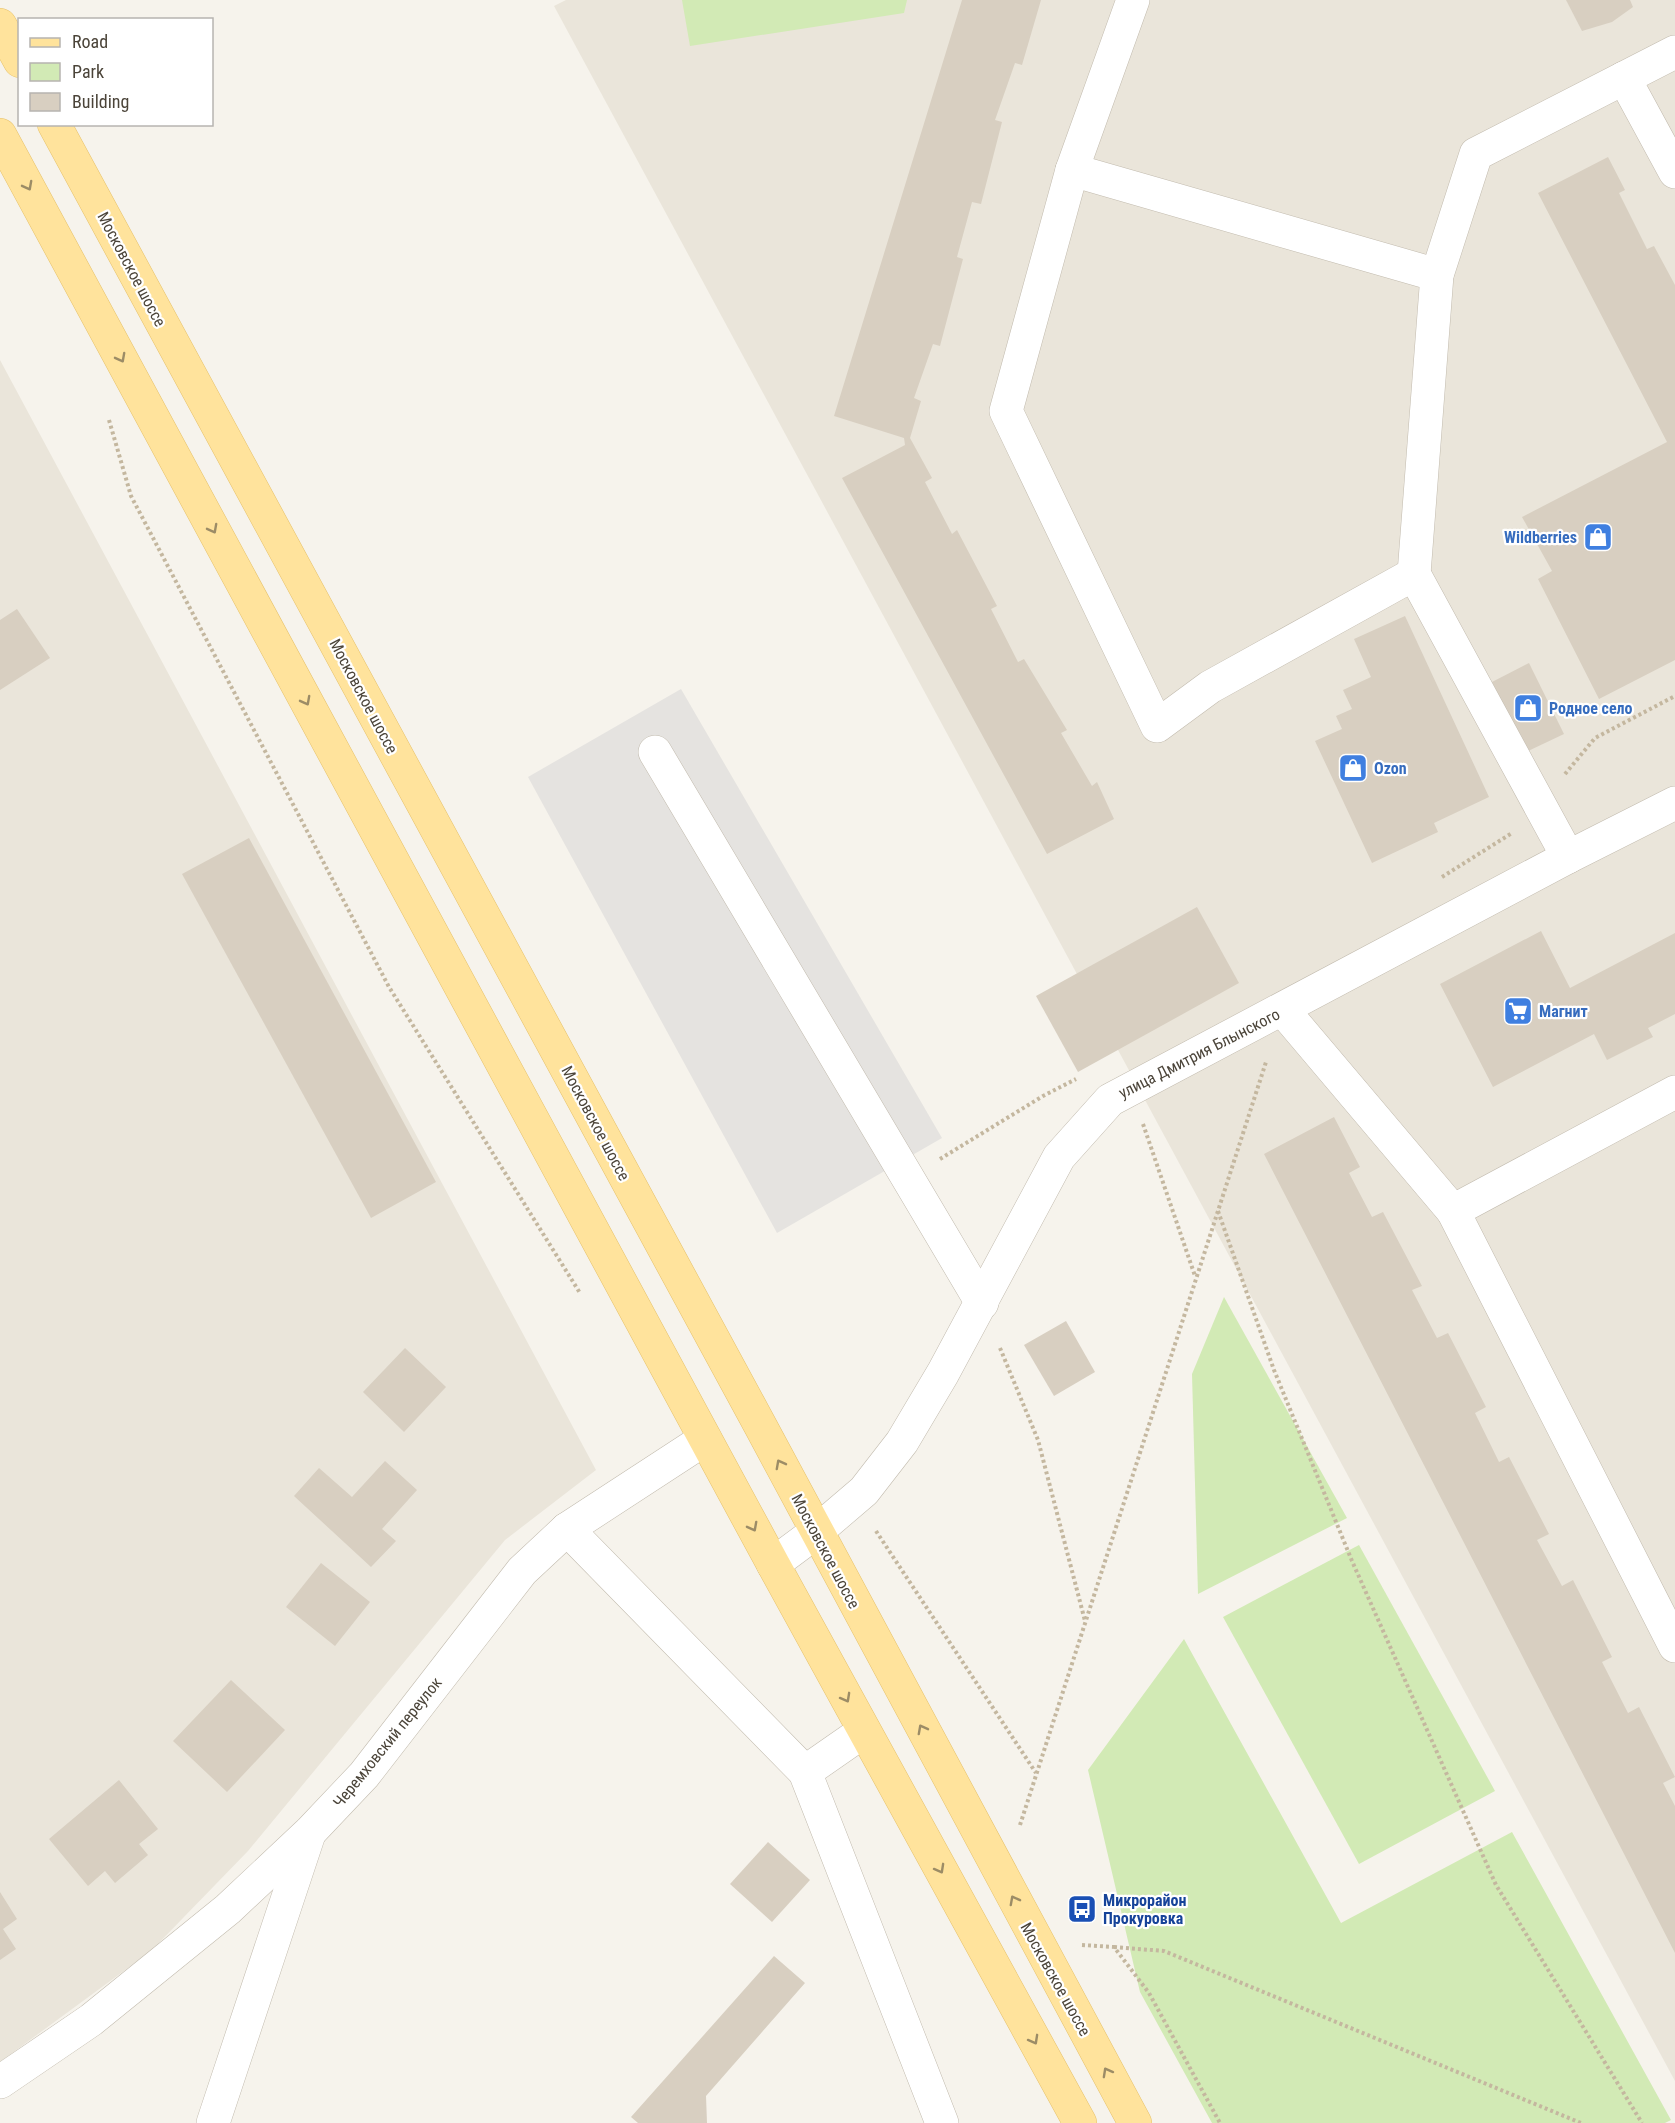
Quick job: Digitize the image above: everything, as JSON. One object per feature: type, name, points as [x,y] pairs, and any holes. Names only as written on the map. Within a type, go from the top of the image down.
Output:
[{"type":"main road","points":[[0,25],[18,57]]},
{"type":"main road","name":"Московское шоссе","points":[[55,126],[1135,2123]]},
{"type":"main road","points":[[0,135],[705,1439],[1080,2123]]},
{"type":"street","points":[[1133,0],[1072,170],[1006,411],[1157,726],[1210,687],[1414,574]]},
{"type":"street","points":[[1568,857],[1414,574],[1437,275],[1476,154],[1675,52]]},
{"type":"street","points":[[1624,78],[1675,172]]},
{"type":"street","points":[[1072,170],[1437,275]]},
{"type":"street","points":[[655,752],[982,1303]]},
{"type":"street","name":"улица Дмитрия Блынского","points":[[773,1564],[816,1532],[864,1491],[902,1442],[982,1303],[1059,1157],[1110,1100],[1568,857],[1675,803]]},
{"type":"street","points":[[1283,1010],[1452,1211],[1675,1646]]},
{"type":"street","points":[[1452,1211],[1675,1092]]},
{"type":"street","name":"Черемховский переулок","points":[[0,2082],[100,2013],[228,1909],[310,1832],[364,1775],[522,1571],[567,1529],[705,1439]]},
{"type":"street","points":[[567,1529],[805,1772],[942,2123]]},
{"type":"street","points":[[805,1772],[864,1731]]},
{"type":"street","points":[[213,2123],[310,1832]]},
{"type":"path","points":[[1437,881],[1509,835],[1539,804],[1595,738],[1675,696]]},
{"type":"path","points":[[1025,1834],[1020,1824],[1283,1010]]},
{"type":"path","points":[[908,1178],[1043,1096],[1086,1074]]},
{"type":"path","points":[[1131,1089],[1196,1278]]},
{"type":"path","points":[[1218,1211],[1274,1370],[1339,1529],[1496,1885],[1642,2123]]},
{"type":"path","points":[[982,1303],[1038,1440],[1085,1621]]},
{"type":"path","points":[[1048,1964],[1079,1945],[1164,1951],[1581,2123]]},
{"type":"path","points":[[1114,1947],[1149,1993],[1220,2123]]},
{"type":"shaded area","points":[[566,0],[1675,0],[1675,2081],[554,6]]},
{"type":"shaded area","points":[[0,360],[596,1470],[505,1540],[248,1851],[151,1951],[0,2062]]},
{"type":"shaded area","points":[[681,689],[942,1138],[777,1233],[528,777]]},
{"type":"green space","points":[[682,0],[907,0],[904,13],[690,46]]},
{"type":"green space","points":[[1224,1297],[1347,1518],[1198,1594],[1192,1374]]},
{"type":"green space","points":[[1359,1545],[1495,1791],[1359,1864],[1223,1617]]},
{"type":"green space","points":[[1184,1639],[1341,1923],[1512,1832],[1671,2120],[1665,2123],[1212,2123],[1140,1992],[1088,1770]]},
{"type":"building","points":[[962,0],[1041,0],[1022,65],[1015,63],[995,120],[1002,122],[981,204],[972,202],[957,257],[963,259],[940,346],[933,344],[914,398],[921,401],[910,438],[932,478],[925,482],[952,534],[957,530],[997,606],[991,609],[1018,662],[1024,659],[1067,730],[1061,733],[1092,786],[1097,782],[1114,819],[1047,854],[842,478],[905,445],[904,438],[834,416]]},
{"type":"building","points":[[1566,0],[1630,0],[1633,7],[1612,22],[1582,31]]},
{"type":"building","points":[[1608,157],[1625,190],[1619,193],[1647,249],[1654,246],[1675,285],[1675,660],[1599,699],[1538,579],[1552,571],[1522,517],[1667,442],[1538,193]]},
{"type":"building","points":[[17,609],[50,658],[0,690],[0,620]]},
{"type":"building","points":[[1405,616],[1489,797],[1434,823],[1438,832],[1372,863],[1315,741],[1342,729],[1336,716],[1352,709],[1343,690],[1371,677],[1354,639]]},
{"type":"building","name":"Родное село","points":[[1529,663],[1564,734],[1526,752],[1492,682]]},
{"type":"building","points":[[249,838],[436,1182],[371,1218],[182,874]]},
{"type":"building","points":[[1197,907],[1239,983],[1078,1072],[1036,996]]},
{"type":"building","name":"Магнит","points":[[1541,931],[1570,988],[1675,933],[1675,1014],[1648,1028],[1653,1037],[1607,1060],[1594,1034],[1493,1087],[1440,984]]},
{"type":"building","points":[[1334,1117],[1360,1167],[1349,1173],[1372,1217],[1383,1212],[1422,1286],[1412,1290],[1437,1338],[1448,1333],[1486,1407],[1475,1413],[1499,1462],[1509,1457],[1549,1534],[1537,1540],[1562,1586],[1573,1580],[1612,1657],[1602,1662],[1628,1713],[1639,1707],[1675,1777],[1663,1783],[1675,1806],[1675,1953],[1264,1154]]},
{"type":"building","points":[[1066,1321],[1095,1372],[1054,1396],[1024,1345]]},
{"type":"building","points":[[405,1348],[446,1387],[404,1432],[363,1392]]},
{"type":"building","points":[[385,1461],[417,1490],[382,1529],[396,1541],[371,1567],[294,1496],[319,1468],[352,1497]]},
{"type":"building","points":[[321,1563],[370,1602],[335,1646],[286,1607]]},
{"type":"building","points":[[231,1680],[285,1730],[227,1792],[173,1741]]},
{"type":"building","points":[[119,1780],[158,1829],[139,1844],[148,1855],[115,1883],[105,1871],[88,1886],[49,1839]]},
{"type":"building","points":[[768,1842],[810,1880],[772,1922],[730,1884]]},
{"type":"building","points":[[0,1892],[17,1919],[3,1929],[16,1949],[0,1960]]},
{"type":"building","points":[[774,1956],[805,1983],[706,2096],[707,2123],[638,2123],[631,2117]]},
{"type":"place","name":"Wildberries","points":[[1598,537]]},
{"type":"place","name":"Родное село","points":[[1528,708]]},
{"type":"place","name":"Ozon","points":[[1353,768]]},
{"type":"place","name":"Магнит","points":[[1518,1011]]},
{"type":"place","name":"Микрорайон Прокуровка","points":[[1082,1909]]}]
